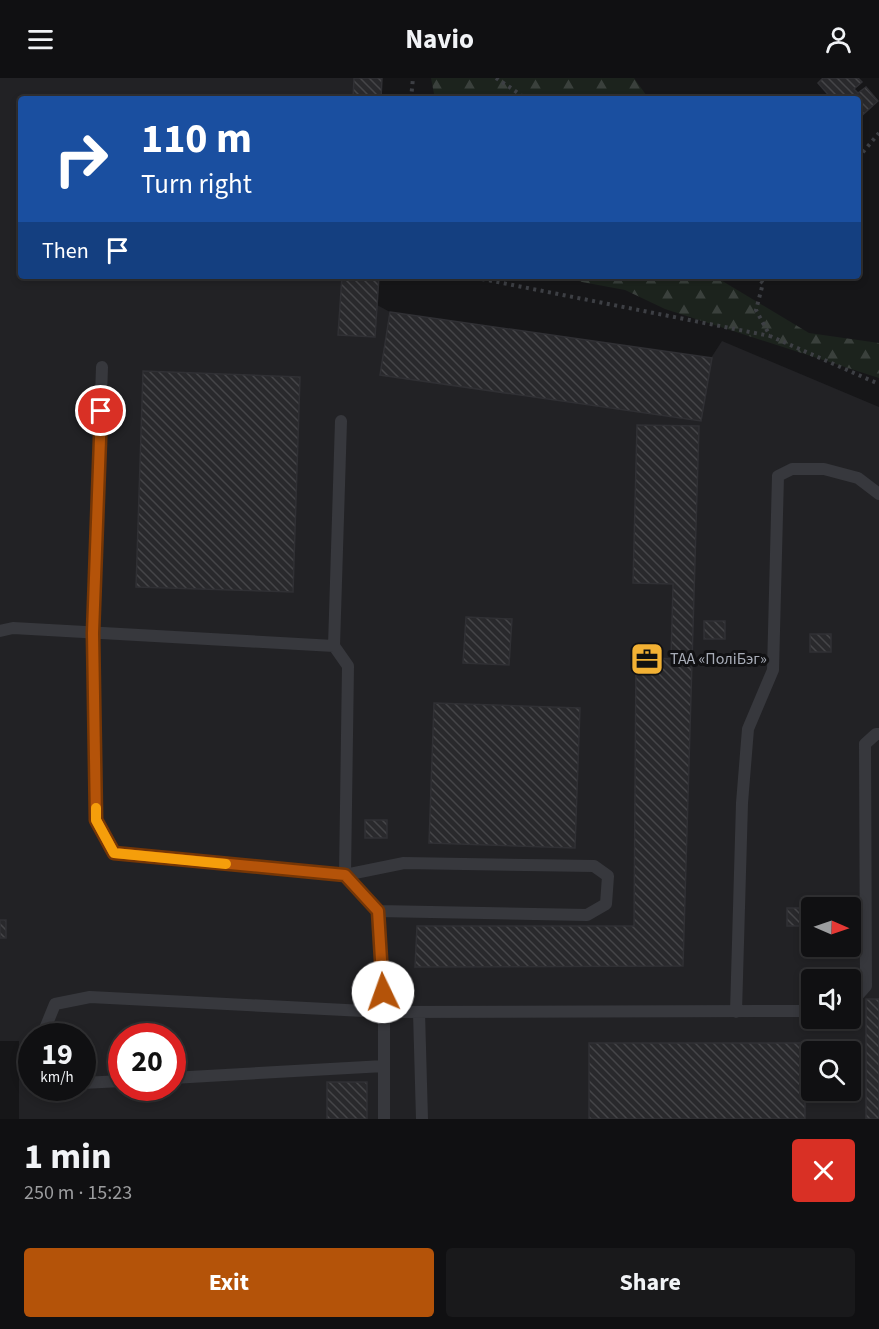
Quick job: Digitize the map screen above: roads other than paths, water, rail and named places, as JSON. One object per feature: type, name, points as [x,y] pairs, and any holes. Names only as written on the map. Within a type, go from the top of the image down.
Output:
[{"type":"lane","points":[[102,366],[93,633],[96,820],[114,853],[345,875],[404,863],[594,866],[608,876],[606,904],[587,915],[378,911]]},
{"type":"lane","points":[[340,421],[334,646],[348,666],[345,875],[378,911],[384,1012],[384,1119]]},
{"type":"lane","points":[[736,1012],[742,803],[748,729],[773,670],[777,476],[792,470],[824,469],[858,478],[879,494]]},
{"type":"lane","points":[[0,631],[13,628],[334,646]]},
{"type":"lane","points":[[861,992],[866,986],[865,744],[879,734]]},
{"type":"lane","points":[[47,1023],[55,1004],[90,997],[384,1012],[801,1011]]},
{"type":"lane","points":[[419,1012],[422,1119]]},
{"type":"lane","points":[[186,1077],[384,1066]]},
{"type":"place","name":"ТАА «ПоліБэг»","points":[[647,659]]}]
